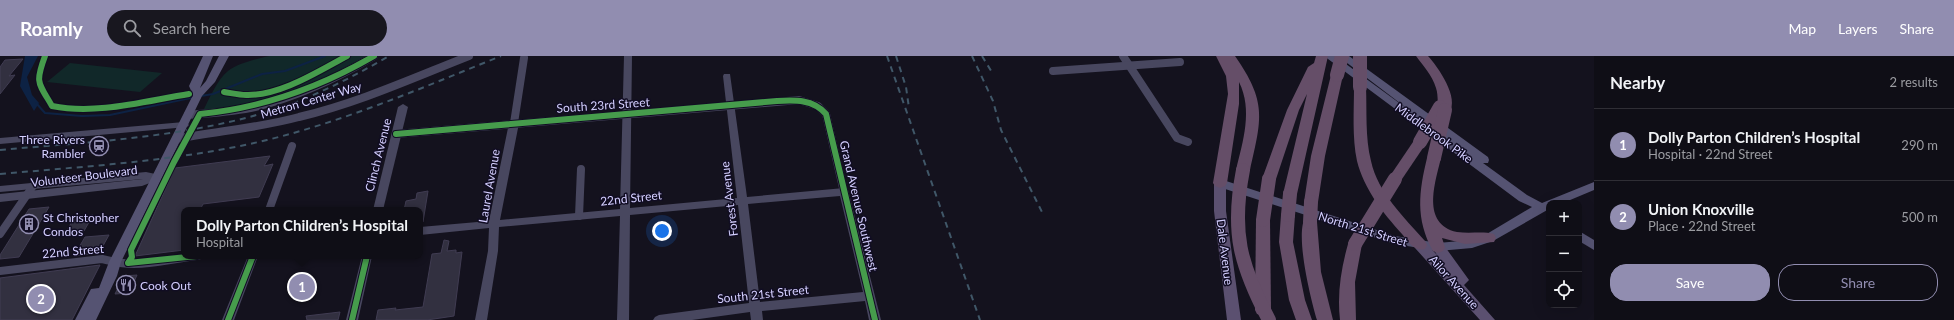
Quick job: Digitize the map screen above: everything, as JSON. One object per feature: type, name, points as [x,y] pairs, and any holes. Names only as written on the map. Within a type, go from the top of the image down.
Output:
[{"type":"highway","points":[[1220,183],[1224,152],[1235,96],[1231,72],[1222,56]]},
{"type":"highway","points":[[1228,56],[1247,84],[1254,112],[1254,124],[1237,197],[1237,240],[1250,283],[1269,320]]},
{"type":"highway","points":[[1325,320],[1317,297],[1310,248],[1311,202],[1318,156],[1342,56]]},
{"type":"highway","points":[[1360,56],[1361,133],[1364,162],[1373,185],[1390,210],[1420,245]]},
{"type":"highway","points":[[1422,56],[1436,73],[1446,99],[1427,189],[1427,214],[1438,247]]},
{"type":"highway","points":[[1263,320],[1263,220],[1269,179],[1293,110],[1322,58]]},
{"type":"highway","points":[[1304,320],[1297,300],[1286,242],[1290,194],[1322,58]]},
{"type":"highway","points":[[1348,320],[1345,301],[1347,273],[1355,244],[1395,179],[1443,108]]},
{"type":"highway","points":[[1427,214],[1434,224],[1455,238],[1489,238]]},
{"type":"main road","points":[[198,95],[194,86],[208,56]]},
{"type":"main road","points":[[90,320],[111,276],[115,262],[198,95],[210,82],[224,56]]},
{"type":"main road","name":"Middlebrook Pike","points":[[1342,56],[1546,206]]},
{"type":"main road","name":"Middlebrook Pike","points":[[1322,58],[1523,198],[1546,206]]},
{"type":"main road","name":"North 21st Street","points":[[1220,183],[1374,234],[1395,240],[1438,247],[1472,244],[1489,238],[1546,208]]},
{"type":"main road","name":"Dale Avenue","points":[[1220,183],[1220,211],[1234,320]]},
{"type":"main road","name":"North 21st Street","points":[[1563,200],[1594,186]]},
{"type":"main road","points":[[1582,238],[1594,246]]},
{"type":"main road","name":"Ailor Avenue","points":[[1420,245],[1488,320]]},
{"type":"main road","points":[[1438,247],[1454,271],[1494,320]]},
{"type":"main road","points":[[81,320],[103,277],[115,262]]},
{"type":"street","points":[[0,142],[186,120],[270,103],[329,80],[374,56]]},
{"type":"street","name":"Metron Center Way","points":[[176,139],[265,126],[348,104],[469,56]]},
{"type":"street","points":[[623,320],[628,56]]},
{"type":"street","points":[[1123,56],[1177,138],[1188,142]]},
{"type":"street","name":"Laurel Avenue","points":[[481,320],[493,251],[494,224],[514,123],[524,58]]},
{"type":"street","points":[[1053,71],[1180,62]]},
{"type":"street","name":"Forest Avenue","points":[[727,76],[757,320]]},
{"type":"street","name":"South 23rd Street","points":[[396,134],[789,100],[799,100],[812,103]]},
{"type":"street","name":"Grand Avenue Southwest","points":[[812,103],[826,114],[875,320]]},
{"type":"street","name":"Clinch Avenue","points":[[379,207],[403,107]]},
{"type":"street","points":[[270,207],[292,146]]},
{"type":"street","points":[[579,216],[581,169]]},
{"type":"street","name":"Volunteer Boulevard","points":[[0,189],[146,175],[157,177]]},
{"type":"street","name":"Volunteer Boulevard","points":[[0,198],[142,183],[157,177]]},
{"type":"street","points":[[0,234],[33,186]]},
{"type":"street","name":"22nd Street","points":[[423,231],[844,192]]},
{"type":"street","name":"22nd Street","points":[[0,271],[102,260],[132,264],[181,258]]},
{"type":"street","points":[[228,320],[252,259]]},
{"type":"street","points":[[352,320],[366,259]]},
{"type":"street","name":"South 21st Street","points":[[659,320],[869,296]]},
{"type":"green space","points":[[269,56],[370,56],[299,91],[265,103],[203,111],[217,84],[228,71],[242,64]]},
{"type":"green space","points":[[70,63],[162,73],[140,92],[47,82]]},
{"type":"water","points":[[25,56],[38,56],[27,77],[32,95],[39,103],[34,111],[20,86]]},
{"type":"building","points":[[23,59],[9,76],[15,75],[0,94],[0,67],[5,60]]},
{"type":"building","points":[[270,156],[264,166],[273,164],[259,197],[203,204],[202,207],[181,207],[181,250],[135,256],[175,168]]},
{"type":"building","points":[[428,191],[423,222],[423,207],[405,207],[406,201],[416,199],[417,193]]},
{"type":"building","name":"St Christopher Condos","points":[[49,207],[19,257],[0,259],[0,255],[29,209]]},
{"type":"building","points":[[93,215],[84,231],[65,234],[74,218]]},
{"type":"building","points":[[109,235],[99,253],[74,256],[85,237]]},
{"type":"building","points":[[444,240],[449,241],[447,251],[456,250],[456,253],[462,252],[454,316],[427,320],[376,320],[378,310],[423,307],[432,254],[441,253]]},
{"type":"building","points":[[100,265],[72,320],[0,320],[0,278]]},
{"type":"building","name":"Cook Out","points":[[137,275],[129,293],[115,294],[124,276]]},
{"type":"building","points":[[340,312],[338,320],[307,320],[306,316]]},
{"type":"waterway","points":[[201,96],[213,94],[262,74],[285,71],[325,56]]},
{"type":"waterway","points":[[36,103],[45,113],[82,116],[110,115],[195,97]]},
{"type":"railway","points":[[0,150],[151,136],[227,123],[299,101],[345,80],[389,56]]},
{"type":"railway","points":[[0,174],[168,158],[267,140],[356,113],[501,56]]},
{"type":"railway","points":[[887,56],[980,320]]},
{"type":"railway","points":[[896,56],[906,87],[909,108]]},
{"type":"railway","points":[[972,56],[993,101],[1001,130],[1042,212]]},
{"type":"railway","points":[[982,56],[993,74]]},
{"type":"cycle path","points":[[45,56],[39,72],[38,81],[52,106],[65,109],[99,108],[139,103],[189,94]]},
{"type":"cycle path","points":[[224,92],[246,95],[259,94],[292,85],[347,56]]},
{"type":"cycle path","points":[[181,258],[128,263],[132,257],[131,250],[174,162],[200,114],[246,108],[290,96],[312,88],[354,68],[374,56]]},
{"type":"cycle path","points":[[396,134],[777,101],[797,100],[816,105],[826,114],[875,320]]},
{"type":"cycle path","points":[[228,320],[252,259]]},
{"type":"cycle path","points":[[352,320],[366,259]]},
{"type":"place","name":"Three Rivers Rambler","points":[[99,146]]},
{"type":"place","name":"St Christopher Condos","points":[[29,224]]},
{"type":"place","name":"Cook Out","points":[[126,285]]},
{"type":"place","name":"Dolly Parton Children’s Hospital","points":[[302,287]]},
{"type":"place","name":"Union Knoxville","points":[[41,299]]}]
